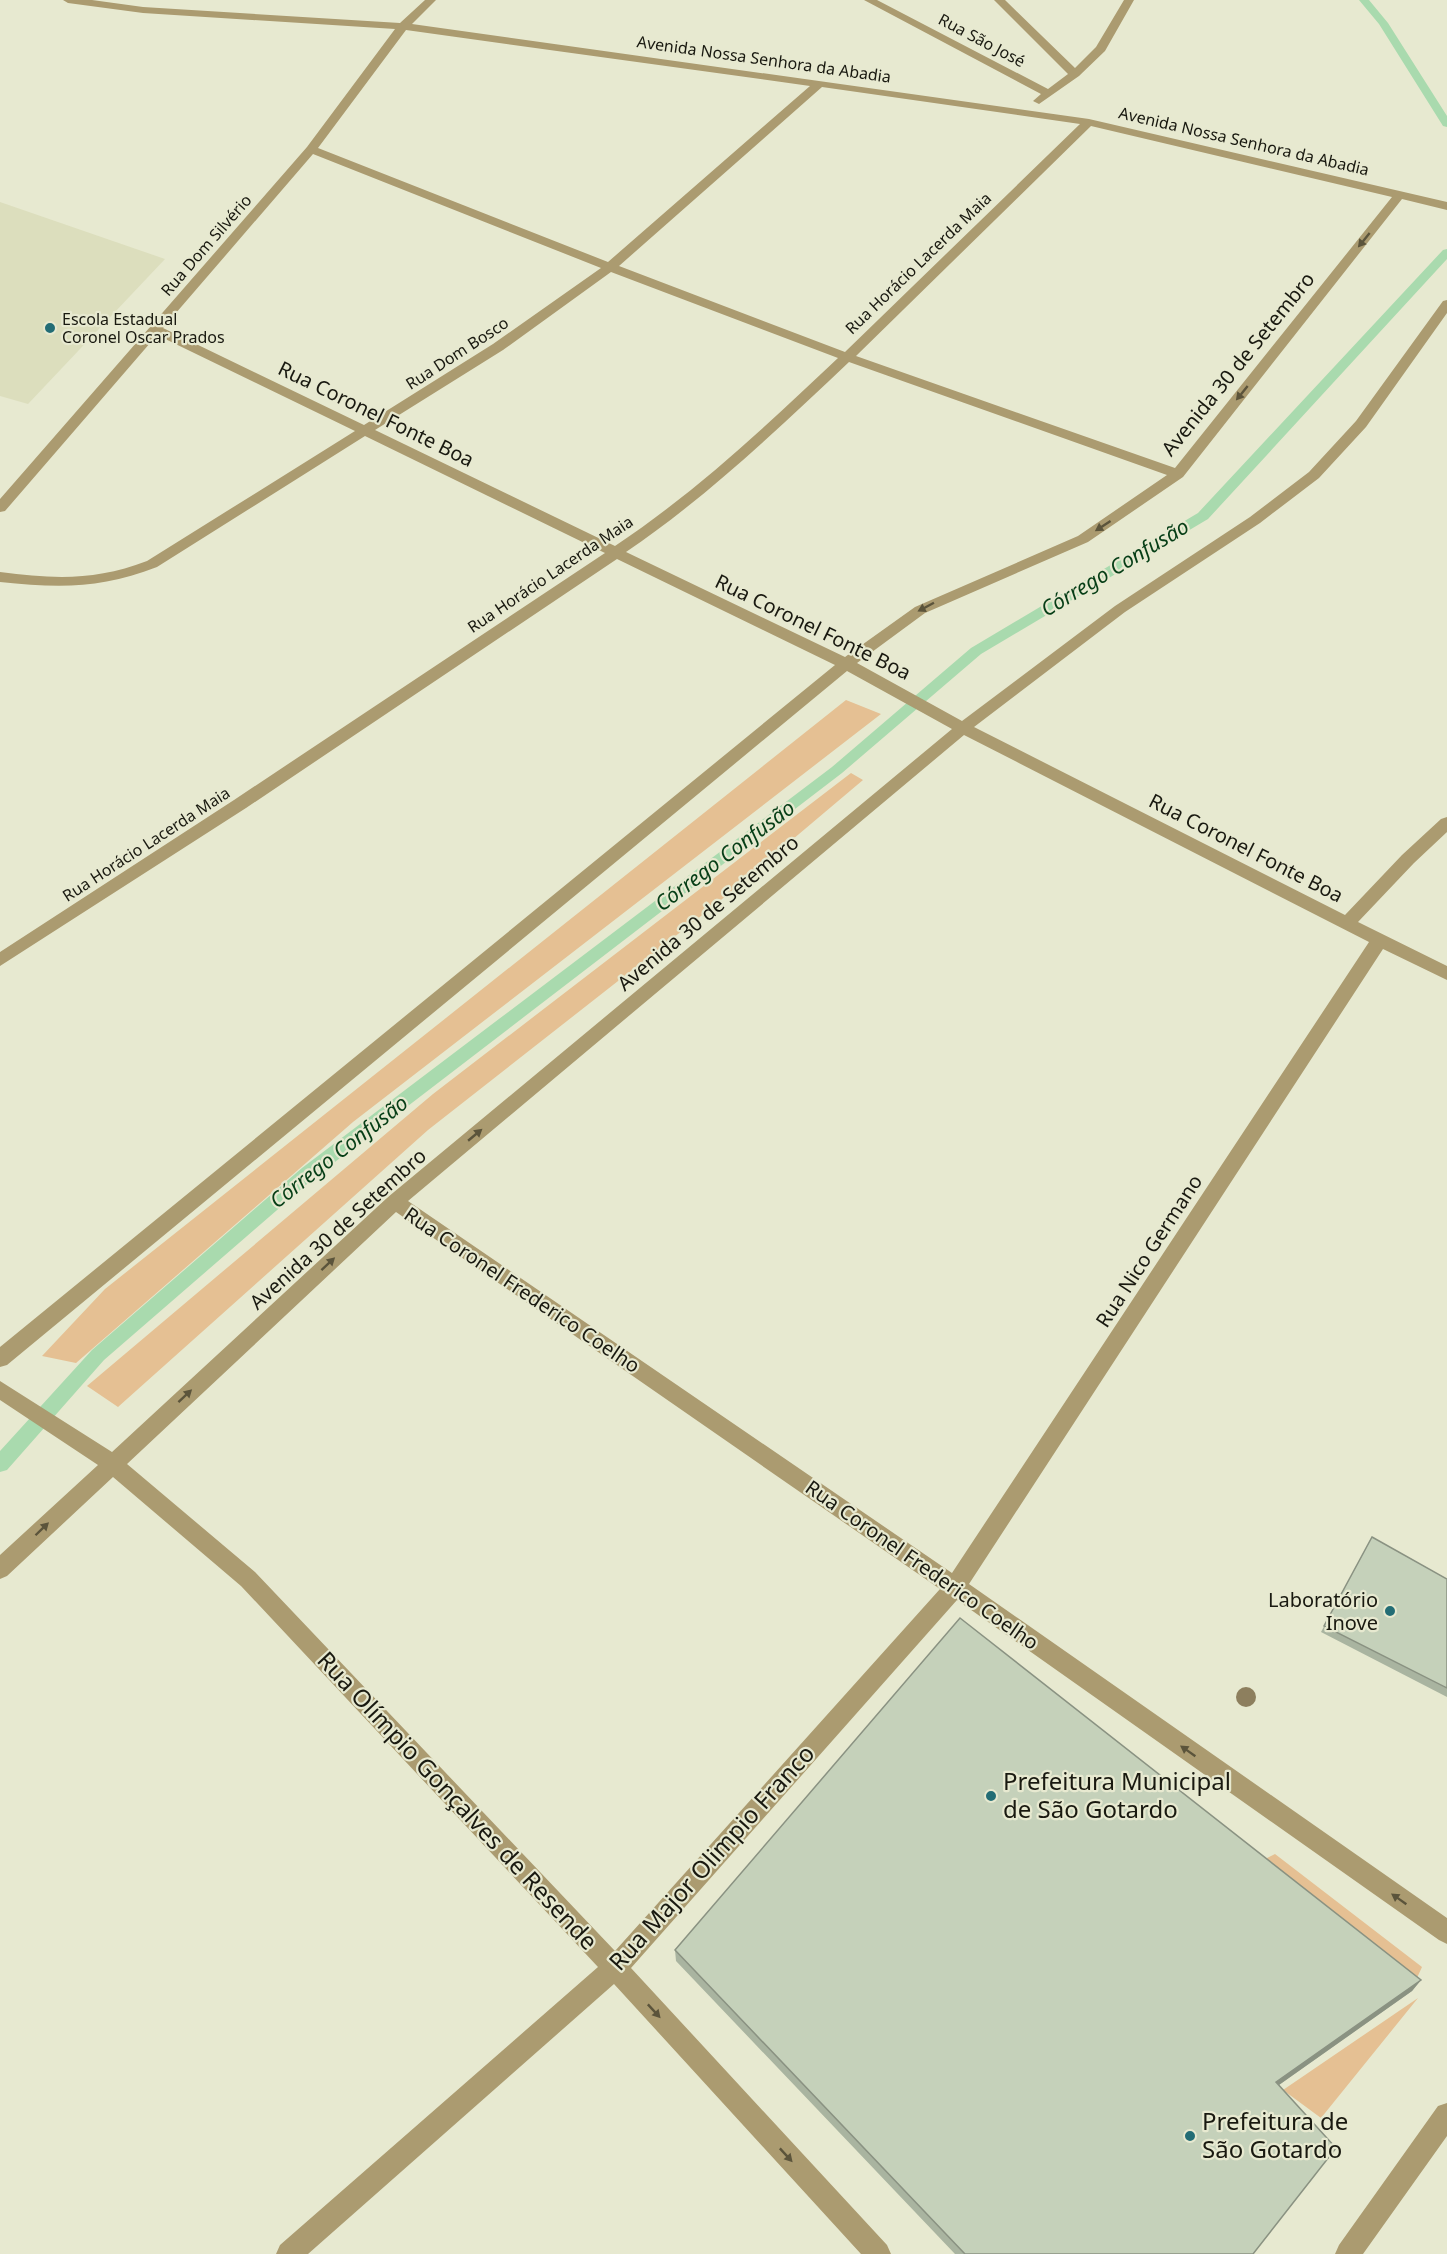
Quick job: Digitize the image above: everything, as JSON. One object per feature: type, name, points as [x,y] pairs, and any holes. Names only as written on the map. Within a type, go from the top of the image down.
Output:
[{"type":"street","name":"Avenida Nossa Senhora da Abadia","points":[[68,0],[143,10],[403,26],[1026,112],[1089,122],[1447,206]]},
{"type":"street","points":[[143,10],[165,0]]},
{"type":"street","name":"Rua Dom Silvério","points":[[0,508],[311,149],[403,26],[431,0]]},
{"type":"street","name":"Rua São José","points":[[869,0],[1048,93]]},
{"type":"street","points":[[999,0],[1075,74]]},
{"type":"street","points":[[1026,112],[1075,74],[1101,49],[1129,0]]},
{"type":"street","name":"Rua Dom Bosco","points":[[0,577],[63,584],[91,583],[124,576],[152,564],[498,347],[610,267],[820,83]]},
{"type":"street","name":"Rua Horácio Lacerda Maia","points":[[0,960],[126,879],[570,582],[616,554],[718,475],[847,357],[1089,122]]},
{"type":"street","points":[[311,149],[610,267],[847,357],[1178,474]]},
{"type":"street","name":"Avenida 30 de Setembro","points":[[0,1359],[846,664],[920,610],[1083,539],[1178,474],[1400,194]]},
{"type":"street","name":"Avenida 30 de Setembro","points":[[0,1569],[395,1202],[963,728],[1120,609],[1255,520],[1314,475],[1361,424],[1447,304]]},
{"type":"street","name":"Rua Coronel Fonte Boa","points":[[154,329],[846,664],[963,728],[1447,974]]},
{"type":"street","points":[[1347,922],[1408,859],[1447,823]]},
{"type":"street","name":"Rua Nico Germano","points":[[956,1587],[1380,939]]},
{"type":"street","name":"Rua Coronel Frederico Coelho","points":[[395,1202],[956,1587],[1447,1932]]},
{"type":"street","name":"Rua Olímpio Gonçalves de Resende","points":[[0,1389],[112,1463],[248,1579],[615,1968],[878,2254]]},
{"type":"street","name":"Rua Major Olimpio Franco","points":[[289,2254],[615,1968],[956,1587]]},
{"type":"street","points":[[1348,2254],[1447,2115]]},
{"type":"shaded area","name":"Escola Estadual Coronel Oscar Prados","points":[[0,202],[165,259],[28,404],[0,396]]},
{"type":"shaded area","points":[[846,700],[881,714],[353,1122],[76,1363],[42,1356],[105,1289]]},
{"type":"shaded area","points":[[851,773],[863,780],[715,905],[428,1130],[118,1407],[87,1386],[433,1094]]},
{"type":"shaded area","points":[[1275,1854],[1422,1967],[1416,1980],[1261,1861]]},
{"type":"shaded area","points":[[1418,1998],[1321,2118],[1283,2090]]},
{"type":"building","name":"Laboratório Inove","points":[[1372,1537],[1447,1579],[1447,1688],[1324,1626]]},
{"type":"building","name":"Prefeitura Municipal de São Gotardo","points":[[960,1618],[1421,1980],[1276,2082],[1336,2148],[1253,2254],[965,2254],[675,1950]]},
{"type":"waterway","name":"Córrego Confusão","points":[[1364,0],[1383,23],[1447,124]]},
{"type":"waterway","name":"Córrego Confusão","points":[[0,1464],[98,1355],[308,1173],[837,770],[976,651],[1203,516],[1447,252]]},
{"type":"place","name":"Escola Estadual Coronel Oscar Prados","points":[[50,328]]},
{"type":"place","name":"Laboratório Inove","points":[[1390,1611]]},
{"type":"place","name":"Prefeitura Municipal de São Gotardo","points":[[991,1796]]},
{"type":"place","name":"Prefeitura de São Gotardo","points":[[1190,2136]]}]
